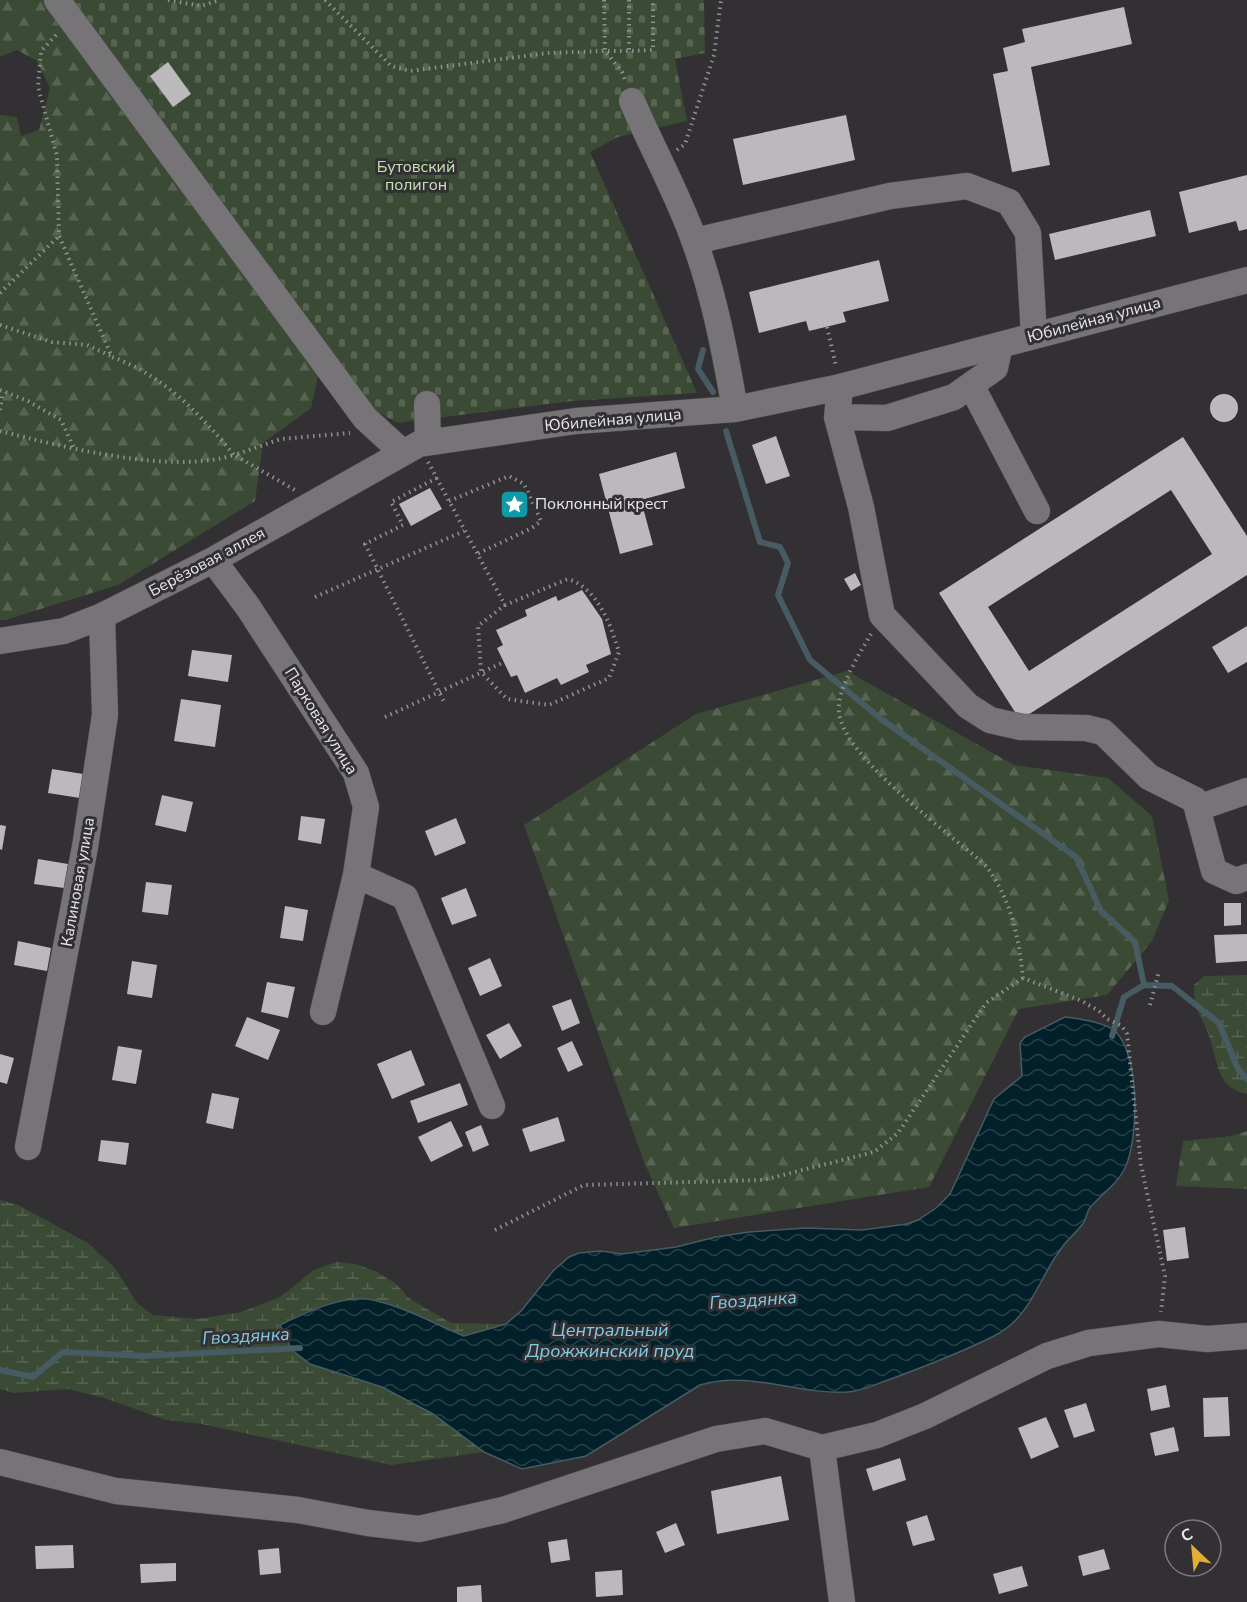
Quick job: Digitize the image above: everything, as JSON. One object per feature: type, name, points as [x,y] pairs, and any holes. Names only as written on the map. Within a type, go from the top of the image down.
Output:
[{"type":"street","points":[[64,10],[364,417],[379,431],[416,446],[427,404]]},
{"type":"street","points":[[632,101],[662,162],[695,241],[725,348],[735,409]]},
{"type":"street","points":[[695,241],[890,196],[967,186],[1009,202],[1028,233],[1034,336]]},
{"type":"street","name":"Юбилейная улица","points":[[416,446],[576,421],[735,409],[1000,345],[1247,280]]},
{"type":"street","points":[[837,417],[887,418],[954,397],[995,368],[1000,345]]},
{"type":"street","points":[[833,384],[838,398],[837,417],[861,507],[882,615],[968,706],[990,720],[1021,727],[1086,728],[1103,732],[1149,777],[1196,800],[1214,871],[1236,880],[1247,877]]},
{"type":"street","points":[[971,385],[1037,511]]},
{"type":"street","name":"Берёзовая аллея","points":[[0,641],[64,631],[102,616],[213,560],[416,446]]},
{"type":"street","name":"Парковая улица","points":[[213,560],[248,607],[356,773],[366,807],[356,875],[323,1012]]},
{"type":"street","name":"Калиновая улица","points":[[28,1147],[85,847],[105,715],[102,616]]},
{"type":"street","points":[[1198,807],[1247,791]]},
{"type":"street","points":[[356,875],[405,897],[492,1106]]},
{"type":"street","points":[[0,1462],[116,1491],[298,1510],[369,1524],[419,1529],[503,1510],[716,1439],[765,1431],[822,1448],[877,1435],[925,1416],[1047,1356],[1089,1343],[1159,1334],[1207,1339],[1247,1336]]},
{"type":"street","points":[[822,1448],[842,1602]]},
{"type":"path","points":[[168,0],[201,6],[220,0]]},
{"type":"path","points":[[325,0],[391,66],[410,71],[548,53],[653,50],[653,0]]},
{"type":"path","points":[[604,0],[605,51],[622,72],[632,101]]},
{"type":"path","points":[[629,0],[629,51]]},
{"type":"path","points":[[662,162],[685,144],[714,55],[721,0]]},
{"type":"path","points":[[64,10],[41,51],[39,78],[39,87],[57,156],[59,236],[112,357]]},
{"type":"path","points":[[0,293],[59,236]]},
{"type":"path","points":[[0,325],[52,342],[87,345],[135,365],[174,391],[205,420],[234,455],[317,503]]},
{"type":"path","points":[[827,327],[833,384]]},
{"type":"path","points":[[0,410],[2,391],[28,401],[61,420],[76,450]]},
{"type":"path","points":[[0,431],[76,450],[175,462],[212,462],[281,439],[379,431]]},
{"type":"path","points":[[416,446],[437,478],[505,605]]},
{"type":"path","points":[[448,501],[509,476],[524,484],[541,521],[532,528],[477,554]]},
{"type":"path","points":[[437,478],[391,502],[403,525],[365,544],[444,702]]},
{"type":"path","points":[[399,517],[405,514]]},
{"type":"path","points":[[315,597],[464,531]]},
{"type":"path","points":[[568,579],[581,583],[607,615],[619,652],[609,678],[549,705],[507,699],[481,672],[478,626],[505,605],[568,579]]},
{"type":"path","points":[[882,615],[841,694],[838,712],[843,729],[860,754],[988,868],[1009,906],[1019,941],[1023,978]]},
{"type":"path","points":[[385,717],[438,690],[504,662]]},
{"type":"path","points":[[1150,1005],[1159,971]]},
{"type":"path","points":[[1023,978],[1082,1001],[1107,1019],[1122,1026],[1126,1034],[1141,1165],[1165,1276],[1159,1334]]},
{"type":"path","points":[[495,1230],[584,1185],[763,1180],[874,1152],[898,1133],[986,1003],[1023,978]]},
{"type":"green space","points":[[0,0],[47,0],[318,376],[311,408],[263,443],[255,501],[118,585],[5,620],[0,620],[0,115],[17,117],[21,136],[39,130],[50,88],[37,61],[17,50],[0,57]]},
{"type":"green space","name":"Бутовский полигон","points":[[70,0],[704,0],[705,53],[675,59],[687,121],[618,137],[590,152],[697,393],[572,401],[397,423],[366,405]]},
{"type":"green space","points":[[847,671],[1014,765],[1108,778],[1152,816],[1169,900],[1152,941],[1107,995],[1019,1009],[929,1187],[674,1228],[644,1162],[524,825],[696,714]]},
{"type":"green space","points":[[1247,975],[1247,1094],[1230,1086],[1220,1073],[1195,1002],[1194,985],[1204,976]]},
{"type":"green space","points":[[1247,1131],[1247,1189],[1176,1186],[1183,1141],[1232,1136]]},
{"type":"green space","points":[[0,1200],[18,1205],[88,1243],[115,1268],[137,1303],[153,1315],[197,1319],[241,1312],[280,1297],[314,1270],[336,1262],[356,1264],[377,1272],[396,1284],[410,1299],[451,1323],[505,1324],[464,1336],[415,1314],[310,1364],[382,1387],[433,1414],[484,1452],[391,1465],[202,1424],[166,1420],[104,1398],[68,1389],[14,1393],[0,1389]]},
{"type":"water","name":"Центральный Дрожжинский пруд","points":[[1065,1017],[1106,1026],[1116,1032],[1124,1044],[1130,1060],[1135,1098],[1133,1138],[1125,1168],[1118,1180],[1089,1209],[1084,1222],[1054,1258],[1033,1296],[1016,1319],[1006,1329],[992,1337],[930,1364],[865,1389],[848,1392],[829,1392],[737,1380],[700,1385],[586,1456],[522,1469],[484,1452],[433,1414],[382,1387],[310,1364],[292,1350],[280,1325],[325,1305],[361,1299],[397,1307],[464,1336],[506,1324],[522,1310],[553,1271],[569,1257],[579,1253],[601,1251],[622,1254],[676,1247],[749,1232],[806,1228],[862,1230],[907,1224],[918,1220],[936,1208],[950,1194],[994,1099],[1022,1076],[1020,1043],[1025,1037]]},
{"type":"building","points":[[1124,7],[1132,44],[1031,67],[1050,165],[1012,172],[993,74],[1008,71],[1003,48],[1025,42],[1022,29]]},
{"type":"building","points":[[168,62],[191,94],[173,107],[150,76]]},
{"type":"building","points":[[846,115],[855,160],[743,185],[733,139]]},
{"type":"building","points":[[1247,175],[1247,229],[1239,231],[1236,221],[1189,233],[1179,192]]},
{"type":"building","points":[[1150,210],[1156,236],[1055,260],[1049,234]]},
{"type":"building","points":[[879,260],[889,301],[843,312],[846,322],[809,331],[806,321],[759,333],[749,292]]},
{"type":"building","points":[[1224,394],[1234,398],[1238,408],[1234,418],[1224,422],[1214,418],[1210,408],[1214,398]]},
{"type":"building","points":[[776,436],[790,476],[766,484],[752,445]]},
{"type":"building","points":[[1183,437],[1247,536],[1247,575],[1020,720],[939,593]],"holes":[[[1171,490],[1212,554],[1029,671],[988,607]]]},
{"type":"building","points":[[676,452],[685,488],[641,500],[653,545],[620,554],[599,474]]},
{"type":"building","points":[[430,488],[442,509],[411,526],[399,504]]},
{"type":"building","points":[[855,573],[861,585],[851,591],[844,579]]},
{"type":"building","points":[[582,590],[602,619],[611,654],[586,665],[589,672],[561,685],[557,678],[525,693],[517,675],[511,677],[497,648],[503,645],[496,630],[527,616],[525,610],[556,596],[558,601]]},
{"type":"building","points":[[1247,626],[1247,662],[1228,673],[1212,647]]},
{"type":"building","points":[[192,650],[232,655],[228,682],[188,676]]},
{"type":"building","points":[[181,699],[221,705],[215,747],[174,741]]},
{"type":"building","points":[[52,769],[83,774],[80,798],[48,793]]},
{"type":"building","points":[[162,795],[193,802],[186,832],[155,825]]},
{"type":"building","points":[[301,816],[325,819],[321,844],[298,840]]},
{"type":"building","points":[[456,818],[466,843],[435,856],[425,831]]},
{"type":"building","points":[[0,825],[6,826],[2,850],[0,849]]},
{"type":"building","points":[[38,859],[68,864],[64,888],[34,884]]},
{"type":"building","points":[[146,882],[172,885],[168,915],[142,912]]},
{"type":"building","points":[[466,888],[477,916],[452,925],[441,898]]},
{"type":"building","points":[[1224,903],[1241,903],[1241,925],[1224,926]]},
{"type":"building","points":[[285,906],[308,910],[303,941],[280,938]]},
{"type":"building","points":[[1247,934],[1247,961],[1216,963],[1214,935]]},
{"type":"building","points":[[18,941],[51,948],[47,971],[14,965]]},
{"type":"building","points":[[490,958],[502,986],[480,996],[468,968]]},
{"type":"building","points":[[132,961],[157,965],[152,998],[127,994]]},
{"type":"building","points":[[267,982],[295,987],[288,1018],[261,1012]]},
{"type":"building","points":[[571,999],[580,1023],[562,1031],[552,1006]]},
{"type":"building","points":[[247,1017],[280,1030],[268,1060],[235,1046]]},
{"type":"building","points":[[509,1023],[522,1046],[500,1059],[486,1035]]},
{"type":"building","points":[[572,1041],[583,1065],[568,1072],[557,1048]]},
{"type":"building","points":[[118,1046],[142,1050],[136,1084],[112,1080]]},
{"type":"building","points":[[411,1050],[425,1085],[392,1099],[377,1064]]},
{"type":"building","points":[[0,1054],[14,1058],[7,1084],[0,1082]]},
{"type":"building","points":[[460,1083],[468,1105],[418,1123],[410,1101]]},
{"type":"building","points":[[212,1093],[239,1098],[233,1129],[206,1123]]},
{"type":"building","points":[[558,1117],[565,1141],[530,1152],[522,1129]]},
{"type":"building","points":[[451,1121],[463,1146],[431,1162],[418,1137]]},
{"type":"building","points":[[481,1125],[489,1145],[473,1152],[465,1132]]},
{"type":"building","points":[[101,1140],[129,1143],[126,1165],[98,1161]]},
{"type":"building","points":[[1185,1227],[1189,1258],[1167,1261],[1163,1230]]},
{"type":"building","points":[[1166,1385],[1170,1407],[1151,1411],[1147,1389]]},
{"type":"building","points":[[1228,1397],[1230,1436],[1204,1437],[1203,1398]]},
{"type":"building","points":[[1086,1403],[1095,1431],[1074,1438],[1064,1410]]},
{"type":"building","points":[[1046,1417],[1059,1447],[1031,1459],[1018,1428]]},
{"type":"building","points":[[1174,1427],[1179,1451],[1155,1456],[1150,1433]]},
{"type":"building","points":[[900,1458],[906,1480],[873,1491],[866,1469]]},
{"type":"building","points":[[781,1476],[789,1520],[717,1534],[711,1491]]},
{"type":"building","points":[[927,1515],[935,1540],[913,1546],[906,1522]]},
{"type":"building","points":[[676,1523],[685,1545],[665,1553],[656,1532]]},
{"type":"building","points":[[567,1539],[570,1560],[551,1563],[548,1542]]},
{"type":"building","points":[[73,1545],[74,1568],[36,1569],[35,1546]]},
{"type":"building","points":[[279,1548],[281,1573],[260,1575],[258,1550]]},
{"type":"building","points":[[1104,1549],[1110,1569],[1083,1576],[1078,1556]]},
{"type":"building","points":[[176,1563],[176,1581],[141,1583],[140,1564]]},
{"type":"building","points":[[1022,1566],[1028,1586],[999,1594],[993,1574]]},
{"type":"building","points":[[622,1570],[623,1595],[596,1597],[595,1572]]},
{"type":"building","points":[[481,1585],[482,1602],[457,1602],[457,1587]]},
{"type":"waterway","points":[[703,350],[698,369],[713,392]]},
{"type":"waterway","points":[[726,431],[760,542],[780,547],[788,563],[778,595],[810,660],[881,719],[1076,857],[1101,911],[1135,942],[1144,985]]},
{"type":"waterway","name":"Гвоздянка","points":[[1112,1036],[1124,997],[1144,985],[1172,986],[1219,1023],[1238,1069],[1247,1079]]},
{"type":"waterway","name":"Гвоздянка","points":[[0,1370],[33,1377],[63,1352],[145,1356],[300,1348]]},
{"type":"place","name":"Поклонный крест","points":[[514,504]]}]
